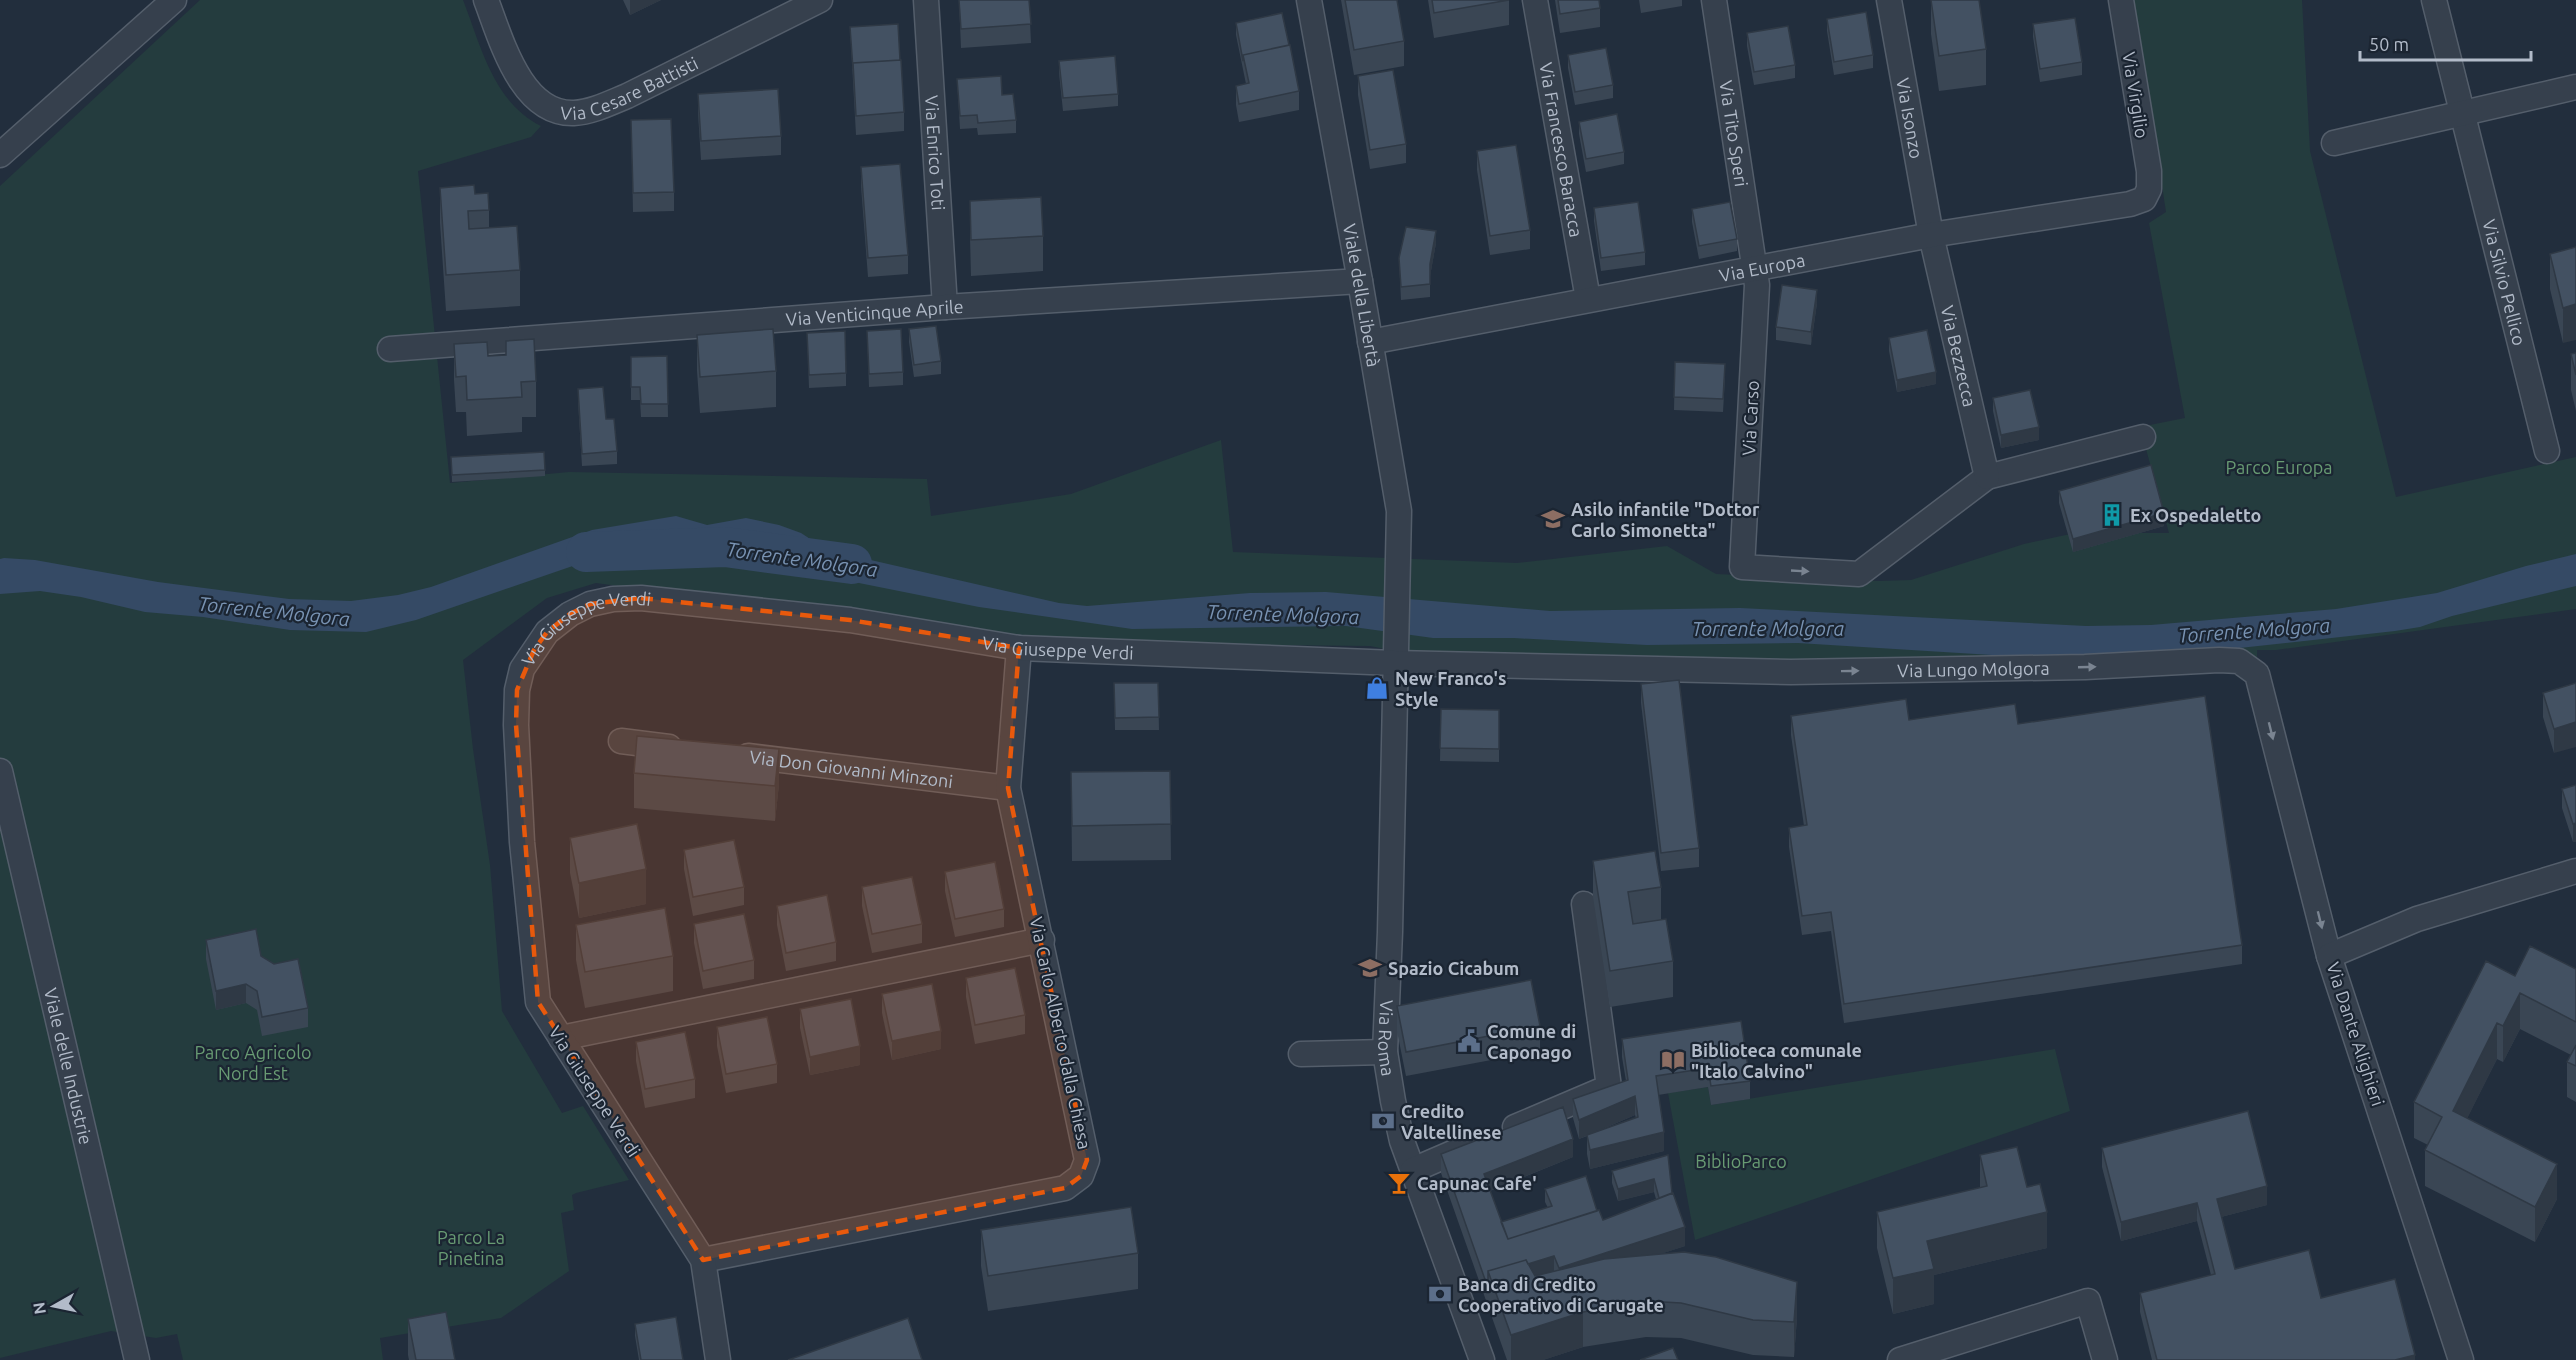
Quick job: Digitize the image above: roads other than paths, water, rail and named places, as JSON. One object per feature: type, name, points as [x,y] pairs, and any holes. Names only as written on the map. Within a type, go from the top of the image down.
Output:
[{"type":"street","points":[[0,155],[174,0]]},
{"type":"street","name":"Via Cesare Battisti","points":[[486,0],[513,68],[529,92],[555,110],[573,113],[627,96],[820,0]]},
{"type":"street","name":"Via Enrico Toti","points":[[926,0],[945,307]]},
{"type":"street","name":"Via Francesco Baracca","points":[[1535,0],[1588,299]]},
{"type":"street","name":"Via Tito Speri","points":[[1714,0],[1756,268]]},
{"type":"street","name":"Via Isonzo","points":[[1889,0],[1931,235]]},
{"type":"street","name":"Via Virgilio","points":[[2121,0],[2149,171],[2149,189]]},
{"type":"street","name":"Via Silvio Pellico","points":[[2434,0],[2547,451]]},
{"type":"street","name":"Viale della Libertà","points":[[1311,9],[1360,281],[1398,511],[1395,652]]},
{"type":"street","points":[[2334,143],[2576,87]]},
{"type":"street","name":"Via Europa","points":[[1370,342],[1931,235],[2130,204],[2144,200],[2149,189]]},
{"type":"street","name":"Via Bezzecca","points":[[1931,235],[1987,477]]},
{"type":"street","name":"Via Carso","points":[[1756,268],[1742,567],[1859,574],[1987,477]]},
{"type":"street","name":"Via Venticinque Aprile","points":[[390,349],[945,307],[1360,281]]},
{"type":"street","points":[[1987,477],[2143,437]]},
{"type":"street","name":"Via Giuseppe Verdi","points":[[718,1360],[704,1260],[538,1002],[522,842],[516,725],[517,690],[522,669],[547,632],[570,614],[590,604],[614,599],[641,598],[850,620],[1019,648],[1395,652]]},
{"type":"street","name":"Via Carlo Alberto dalla Chiesa","points":[[704,1260],[1065,1188],[1081,1176],[1087,1160],[1008,788],[1019,648]]},
{"type":"street","name":"Via Lungo Molgora","points":[[1395,652],[1791,672],[2085,667],[2239,661],[2257,674],[2329,956]]},
{"type":"street","name":"Via Roma","points":[[1395,652],[1394,793],[1385,1052],[1402,1141],[1482,1360]]},
{"type":"street","points":[[621,741],[692,750]]},
{"type":"street","name":"Via Don Giovanni Minzoni","points":[[727,754],[1008,788]]},
{"type":"street","name":"Viale delle Industrie","points":[[0,771],[137,1360]]},
{"type":"street","name":"Via Dante Alighieri","points":[[2462,1360],[2329,956],[2417,919],[2576,871]]},
{"type":"street","points":[[1413,1170],[1609,1087],[1584,904]]},
{"type":"street","points":[[561,1038],[1042,940]]},
{"type":"street","points":[[1301,1054],[1385,1052]]},
{"type":"street","points":[[1900,1360],[2088,1301],[2105,1360]]},
{"type":"water","name":"Torrente Molgora","points":[[676,516],[707,525],[746,518],[779,525],[801,533],[827,550],[1059,603],[1087,606],[1250,593],[1326,592],[1550,611],[1740,608],[2086,626],[2151,625],[2336,609],[2437,593],[2526,566],[2576,554],[2576,586],[2452,616],[2420,627],[2395,631],[2212,651],[2008,656],[1798,643],[1647,645],[1514,638],[1433,638],[1346,626],[1132,629],[979,607],[834,578],[799,556],[780,553],[750,554],[691,537],[671,544],[593,559],[416,620],[366,632],[290,630],[203,617],[145,612],[81,597],[40,591],[0,594],[0,559],[4,558],[35,560],[158,582],[289,599],[351,601],[398,595],[431,587],[592,530]]},
{"type":"waterway","name":"Torrente Molgora","points":[[586,552],[725,547],[852,564]]},
{"type":"place","name":"Ex Ospedaletto","points":[[2112,515]]},
{"type":"place","name":"Asilo infantile \"Dottor Carlo Simonetta\"","points":[[1553,519]]},
{"type":"place","name":"New Franco's Style","points":[[1377,688]]},
{"type":"place","name":"Spazio Cicabum","points":[[1370,968]]},
{"type":"place","name":"Comune di Caponago","points":[[1469,1041]]},
{"type":"place","name":"Biblioteca comunale \"Italo Calvino\"","points":[[1673,1060]]},
{"type":"place","name":"Credito Valtellinese","points":[[1383,1121]]},
{"type":"place","name":"Capunac Cafe'","points":[[1399,1183]]},
{"type":"place","name":"Banca di Credito Cooperativo di Carugate","points":[[1440,1294]]},
{"type":"park label","name":"Parco Europa","points":[[2279,467]]},
{"type":"park label","name":"Parco Agricolo Nord Est","points":[[253,1062]]},
{"type":"park label","name":"BiblioParco","points":[[1741,1161]]},
{"type":"park label","name":"Parco La Pinetina","points":[[471,1247]]}]
